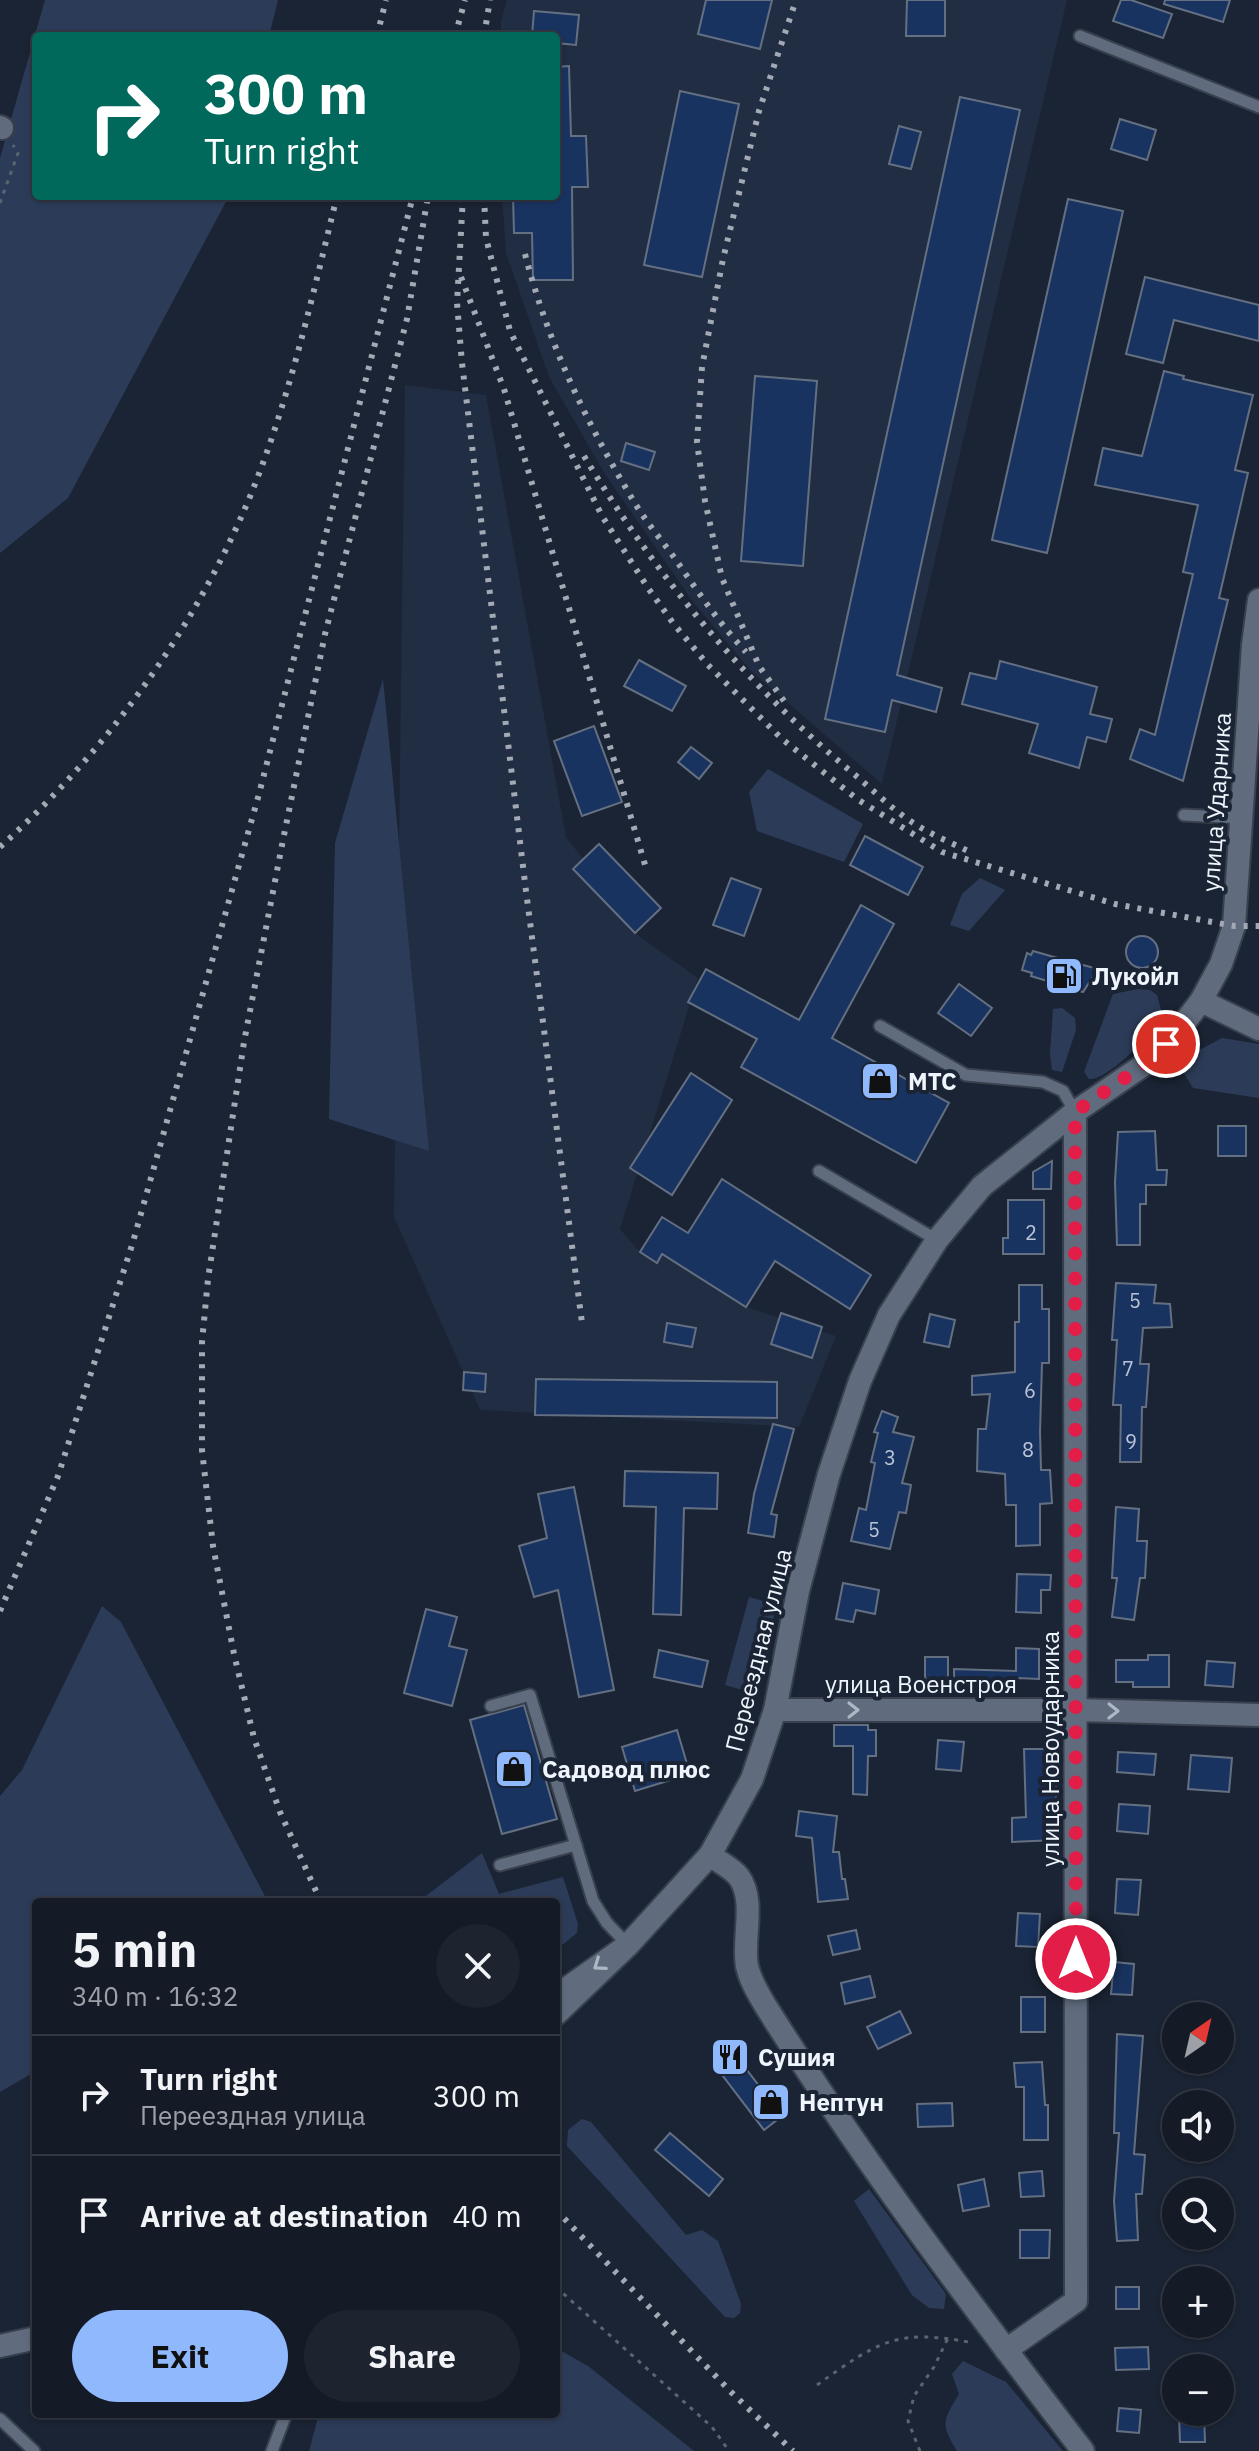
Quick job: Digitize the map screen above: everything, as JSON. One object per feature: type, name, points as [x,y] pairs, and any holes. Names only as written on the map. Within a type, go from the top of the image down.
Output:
[{"type":"street","name":"улица Ударника","points":[[1201,1001],[1221,964],[1234,926],[1259,600]]},
{"type":"street","points":[[1201,1001],[1259,1029]]},
{"type":"street","name":"Переездная улица","points":[[628,1945],[710,1855],[752,1779],[775,1710],[798,1591],[829,1474],[860,1381],[889,1315],[937,1240],[982,1186],[1075,1112],[1151,1060],[1201,1001]]},
{"type":"street","name":"улица Новоударника","points":[[1005,2349],[1076,2301],[1075,1112]]},
{"type":"street","name":"улица Военстроя","points":[[775,1710],[1076,1710],[1259,1715]]},
{"type":"street","points":[[710,1855],[737,1874],[745,1888],[746,1956],[754,1986],[802,2064],[947,2272],[1083,2451]]},
{"type":"street","points":[[560,1993],[628,1945]]},
{"type":"street","points":[[560,2010],[628,1945]]},
{"type":"street","points":[[0,2346],[32,2339]]},
{"type":"lane","points":[[1080,36],[1259,107]]},
{"type":"lane","points":[[1184,815],[1241,818]]},
{"type":"lane","points":[[880,1026],[966,1075],[1043,1082],[1063,1091],[1075,1112]]},
{"type":"lane","points":[[819,1171],[937,1240]]},
{"type":"lane","points":[[491,1706],[530,1695],[593,1901],[607,1923],[628,1945]]},
{"type":"lane","points":[[500,1865],[576,1845]]},
{"type":"lane","points":[[272,2451],[284,2418]]},
{"type":"lane","points":[[0,2419],[34,2451]]},
{"type":"path","points":[[0,203],[18,153],[1,127]]},
{"type":"path","points":[[560,2291],[712,2427],[729,2451]]},
{"type":"path","points":[[817,2385],[865,2351],[902,2336],[948,2338],[1005,2349]]},
{"type":"path","points":[[920,2451],[908,2421],[914,2396],[934,2367],[948,2338]]},
{"type":"shaded area","points":[[45,0],[278,0],[270,32],[36,32]]},
{"type":"shaded area","points":[[507,0],[1067,0],[882,784],[752,672],[693,602],[603,471],[549,377],[506,253],[502,200],[560,200],[560,32],[501,32]]},
{"type":"shaded area","points":[[32,46],[32,200],[227,200],[68,498],[0,553],[0,158]]},
{"type":"shaded area","points":[[405,385],[486,395],[566,837],[583,859],[573,869],[635,933],[698,978],[620,1229],[640,1252],[656,1263],[662,1254],[746,1307],[836,1336],[799,1427],[480,1410],[394,1217]]},
{"type":"shaded area","points":[[383,679],[429,1151],[329,1119],[335,843]]},
{"type":"shaded area","points":[[768,769],[863,824],[844,862],[757,831],[749,792]]},
{"type":"shaded area","points":[[980,878],[1005,890],[969,931],[950,925],[962,894]]},
{"type":"shaded area","points":[[1150,990],[1157,995],[1163,1017],[1118,1064],[1097,1078],[1089,1079],[1084,1072],[1113,994]]},
{"type":"shaded area","points":[[1062,1008],[1075,1018],[1076,1030],[1062,1072],[1052,1070],[1050,1054],[1053,1009]]},
{"type":"shaded area","points":[[1222,1038],[1259,1044],[1259,1098],[1193,1088],[1177,1062]]},
{"type":"shaded area","points":[[749,1597],[777,1605],[753,1693],[725,1685]]},
{"type":"shaded area","points":[[102,1606],[121,1622],[266,1898],[32,1898],[32,2073],[0,2092],[0,1796],[22,1770]]},
{"type":"shaded area","points":[[482,1853],[499,1894],[563,1877],[578,1924],[577,1933],[560,1947],[560,1898],[423,1898]]},
{"type":"shaded area","points":[[582,2119],[591,2122],[686,2235],[702,2230],[718,2241],[741,2304],[740,2313],[734,2318],[725,2317],[567,2146],[568,2130]]},
{"type":"shaded area","points":[[869,2189],[946,2294],[944,2309],[929,2308],[912,2295],[854,2201]]},
{"type":"shaded area","points":[[560,2350],[588,2366],[694,2451],[309,2451],[318,2418],[560,2418]]},
{"type":"shaded area","points":[[963,2361],[1006,2382],[1063,2451],[957,2451],[946,2422],[959,2394],[952,2374]]},
{"type":"building","points":[[706,0],[772,0],[760,49],[698,34]]},
{"type":"building","points":[[907,0],[945,0],[945,36],[906,36]]},
{"type":"building","points":[[1121,0],[1131,0],[1172,14],[1163,38],[1113,21]]},
{"type":"building","points":[[1165,0],[1230,0],[1223,22],[1164,4]]},
{"type":"building","points":[[534,11],[579,15],[576,45],[560,43],[560,32],[532,32]]},
{"type":"building","points":[[569,66],[571,136],[586,136],[588,187],[572,187],[573,280],[533,280],[532,233],[514,233],[513,200],[560,200],[560,67]]},
{"type":"building","points":[[680,91],[739,104],[702,277],[644,265]]},
{"type":"building","points":[[960,97],[1020,110],[897,675],[942,688],[936,712],[892,700],[885,732],[825,719]]},
{"type":"building","points":[[1120,119],[1156,130],[1147,160],[1111,149]]},
{"type":"building","points":[[899,126],[921,132],[911,169],[889,164]]},
{"type":"building","points":[[1068,199],[1123,211],[1047,553],[992,540]]},
{"type":"building","points":[[1145,277],[1259,305],[1259,341],[1174,320],[1163,363],[1126,354]]},
{"type":"building","points":[[1164,371],[1184,376],[1183,379],[1253,395],[1235,470],[1248,473],[1219,598],[1228,600],[1183,781],[1130,759],[1140,729],[1155,735],[1193,574],[1183,572],[1198,505],[1095,485],[1103,448],[1142,456]]},
{"type":"building","points":[[755,376],[817,381],[803,566],[741,561]]},
{"type":"building","points":[[626,443],[655,452],[649,470],[621,461]]},
{"type":"building","points":[[639,660],[686,686],[672,711],[624,686]]},
{"type":"building","points":[[1000,661],[1097,687],[1090,714],[1112,719],[1106,742],[1087,737],[1079,768],[1029,753],[1038,724],[962,704],[970,673],[996,679]]},
{"type":"building","points":[[594,726],[622,802],[582,816],[554,741]]},
{"type":"building","points":[[691,747],[712,763],[699,779],[678,762]]},
{"type":"building","points":[[865,836],[923,867],[908,895],[850,865]]},
{"type":"building","points":[[599,844],[661,908],[635,933],[573,869]]},
{"type":"building","points":[[731,878],[761,889],[744,936],[713,925]]},
{"type":"building","points":[[861,905],[894,924],[832,1038],[949,1103],[916,1163],[741,1067],[757,1039],[688,1002],[706,969],[799,1020]]},
{"type":"building","points":[[1142,936],[1153,941],[1158,952],[1153,963],[1142,968],[1131,963],[1126,952],[1131,941]]},
{"type":"building","points":[[1033,951],[1098,969],[1083,992],[1031,976],[1032,973],[1022,970],[1027,953],[1031,955]]},
{"type":"building","points":[[959,984],[992,1008],[971,1036],[938,1013]]},
{"type":"building","points":[[691,1073],[732,1100],[672,1195],[630,1168]]},
{"type":"building","points":[[1218,1126],[1246,1126],[1246,1156],[1218,1156]]},
{"type":"building","points":[[1155,1131],[1157,1170],[1167,1170],[1166,1185],[1146,1185],[1146,1204],[1140,1204],[1140,1245],[1117,1245],[1115,1182],[1118,1132]]},
{"type":"building","points":[[1052,1161],[1051,1189],[1033,1189],[1033,1172]]},
{"type":"building","points":[[722,1179],[871,1275],[850,1309],[775,1261],[746,1307],[662,1254],[657,1263],[640,1252],[662,1217],[688,1233]]},
{"type":"building","points":[[1008,1200],[1044,1200],[1044,1254],[1003,1254],[1003,1238],[1008,1238]]},
{"type":"building","points":[[1116,1283],[1156,1285],[1154,1303],[1170,1304],[1172,1327],[1143,1328],[1140,1364],[1149,1364],[1146,1407],[1142,1407],[1141,1462],[1120,1462],[1121,1405],[1113,1405],[1117,1340],[1112,1340]]},
{"type":"building","points":[[1019,1285],[1042,1285],[1042,1309],[1049,1309],[1049,1363],[1042,1363],[1040,1432],[1041,1470],[1050,1470],[1052,1503],[1040,1504],[1040,1545],[1016,1546],[1016,1505],[1006,1505],[1005,1474],[977,1471],[978,1429],[986,1429],[990,1394],[972,1395],[972,1376],[1015,1372]]},
{"type":"building","points":[[781,1313],[822,1327],[812,1358],[771,1344]]},
{"type":"building","points":[[930,1314],[955,1320],[949,1347],[924,1342]]},
{"type":"building","points":[[667,1323],[696,1328],[692,1347],[664,1342]]},
{"type":"building","points":[[464,1372],[486,1374],[485,1392],[463,1390]]},
{"type":"building","points":[[536,1379],[777,1382],[777,1418],[535,1415]]},
{"type":"building","points":[[882,1411],[898,1417],[893,1432],[914,1437],[902,1483],[911,1485],[906,1513],[899,1512],[890,1549],[851,1541],[859,1508],[866,1510],[875,1463],[871,1462],[878,1433],[874,1432]]},
{"type":"building","points":[[773,1424],[794,1429],[771,1514],[777,1515],[774,1537],[748,1533],[754,1494]]},
{"type":"building","points":[[625,1471],[718,1473],[717,1509],[684,1508],[681,1615],[653,1614],[656,1507],[624,1506]]},
{"type":"building","points":[[574,1487],[614,1690],[579,1697],[558,1590],[534,1597],[519,1546],[547,1538],[538,1494]]},
{"type":"building","points":[[1116,1507],[1139,1509],[1137,1541],[1147,1541],[1145,1578],[1140,1578],[1134,1620],[1112,1617],[1117,1578],[1112,1578]]},
{"type":"building","points":[[1017,1574],[1051,1575],[1050,1590],[1041,1590],[1041,1613],[1016,1612]]},
{"type":"building","points":[[843,1583],[879,1590],[875,1614],[856,1610],[853,1622],[836,1619]]},
{"type":"building","points":[[426,1609],[457,1617],[449,1646],[467,1650],[452,1706],[404,1693]]},
{"type":"building","points":[[1016,1648],[1039,1649],[1039,1679],[1017,1678],[1014,1690],[983,1688],[983,1683],[954,1684],[954,1669],[1016,1671]]},
{"type":"building","points":[[659,1650],[708,1661],[702,1687],[654,1677]]},
{"type":"building","points":[[1148,1655],[1169,1655],[1169,1687],[1133,1687],[1133,1682],[1116,1682],[1116,1660],[1148,1660]]},
{"type":"building","points":[[925,1657],[948,1657],[948,1679],[925,1679]]},
{"type":"building","points":[[1207,1661],[1235,1663],[1233,1687],[1205,1685]]},
{"type":"building","name":"Садовод плюс","points":[[524,1705],[557,1819],[502,1834],[470,1720]]},
{"type":"building","points":[[834,1725],[868,1725],[868,1730],[876,1730],[876,1756],[868,1756],[867,1795],[853,1794],[853,1746],[834,1746]]},
{"type":"building","points":[[677,1730],[690,1774],[635,1791],[622,1747]]},
{"type":"building","points":[[938,1740],[964,1742],[961,1771],[936,1769]]},
{"type":"building","points":[[1024,1749],[1056,1749],[1056,1840],[1012,1842],[1012,1818],[1026,1817]]},
{"type":"building","points":[[1118,1752],[1156,1754],[1154,1775],[1117,1772]]},
{"type":"building","points":[[1191,1755],[1232,1758],[1229,1792],[1188,1789]]},
{"type":"building","points":[[1119,1804],[1150,1806],[1148,1834],[1117,1831]]},
{"type":"building","points":[[799,1811],[837,1816],[833,1852],[839,1852],[848,1899],[818,1902],[812,1838],[796,1836]]},
{"type":"building","points":[[1117,1879],[1141,1880],[1138,1915],[1115,1913]]},
{"type":"building","points":[[1018,1913],[1040,1914],[1038,1947],[1016,1946]]},
{"type":"building","points":[[856,1930],[860,1949],[833,1955],[828,1936]]},
{"type":"building","points":[[1114,1962],[1134,1964],[1132,1995],[1111,1994]]},
{"type":"building","points":[[870,1976],[875,1997],[845,2004],[841,1983]]},
{"type":"building","points":[[1021,1997],[1045,1997],[1045,2032],[1021,2032]]},
{"type":"building","points":[[900,2011],[911,2033],[878,2049],[867,2027]]},
{"type":"building","points":[[1117,2034],[1143,2036],[1134,2154],[1145,2155],[1142,2194],[1136,2194],[1138,2240],[1117,2241],[1114,2201],[1119,2133],[1114,2133]]},
{"type":"building","points":[[731,2049],[782,2116],[764,2130],[713,2063]]},
{"type":"building","points":[[1042,2062],[1045,2105],[1048,2105],[1048,2140],[1024,2140],[1024,2087],[1016,2087],[1014,2063]]},
{"type":"building","points":[[952,2103],[953,2126],[918,2127],[917,2104]]},
{"type":"building","points":[[670,2133],[723,2179],[709,2196],[655,2150]]},
{"type":"building","points":[[1042,2171],[1044,2196],[1021,2197],[1019,2173]]},
{"type":"building","points":[[984,2179],[989,2206],[963,2211],[958,2185]]},
{"type":"building","points":[[1020,2230],[1050,2230],[1049,2258],[1020,2258]]},
{"type":"building","points":[[1116,2287],[1139,2287],[1139,2309],[1116,2309]]},
{"type":"building","points":[[1148,2347],[1149,2369],[1116,2370],[1115,2348]]},
{"type":"building","points":[[1119,2408],[1141,2410],[1139,2433],[1117,2431]]},
{"type":"building","points":[[1179,2426],[1204,2426],[1205,2442],[1180,2442]]},
{"type":"railway","points":[[378,32],[386,0]]},
{"type":"railway","points":[[456,32],[465,0]]},
{"type":"railway","points":[[485,32],[490,0]]},
{"type":"railway","points":[[784,701],[759,666],[722,578],[705,501],[697,442],[702,367],[723,259],[759,111],[796,0]]},
{"type":"railway","points":[[0,847],[39,810],[111,730],[174,642],[227,548],[276,425],[299,349],[336,200]]},
{"type":"railway","points":[[0,1611],[58,1476],[133,1242],[259,794],[412,200]]},
{"type":"railway","points":[[319,1898],[280,1812],[254,1738],[234,1654],[213,1546],[202,1450],[202,1342],[208,1279],[244,1042],[282,845],[325,634],[407,319],[427,200]]},
{"type":"railway","points":[[463,200],[457,303],[462,363],[582,1323]]},
{"type":"railway","points":[[484,200],[486,238],[510,331],[602,516],[673,623],[708,665],[782,739],[857,799],[942,852],[1115,904],[1234,926],[1259,926]]},
{"type":"railway","points":[[525,254],[545,320],[571,384],[602,445],[645,519],[746,652]]},
{"type":"railway","points":[[461,277],[504,389],[646,868]]},
{"type":"railway","points":[[584,456],[673,586],[740,666],[776,703],[899,813],[928,832],[970,852]]},
{"type":"railway","points":[[560,2214],[731,2392],[793,2451]]},
{"type":"place","name":"Лукойл","points":[[1064,976]]},
{"type":"place","name":"МТС","points":[[880,1081]]},
{"type":"place","name":"Садовод плюс","points":[[514,1769]]},
{"type":"place","name":"Сушия","points":[[730,2057]]},
{"type":"place","name":"Нептун","points":[[771,2102]]},
{"type":"route","points":[[1076,1959],[1075,1112],[1151,1060],[1166,1044]]}]
